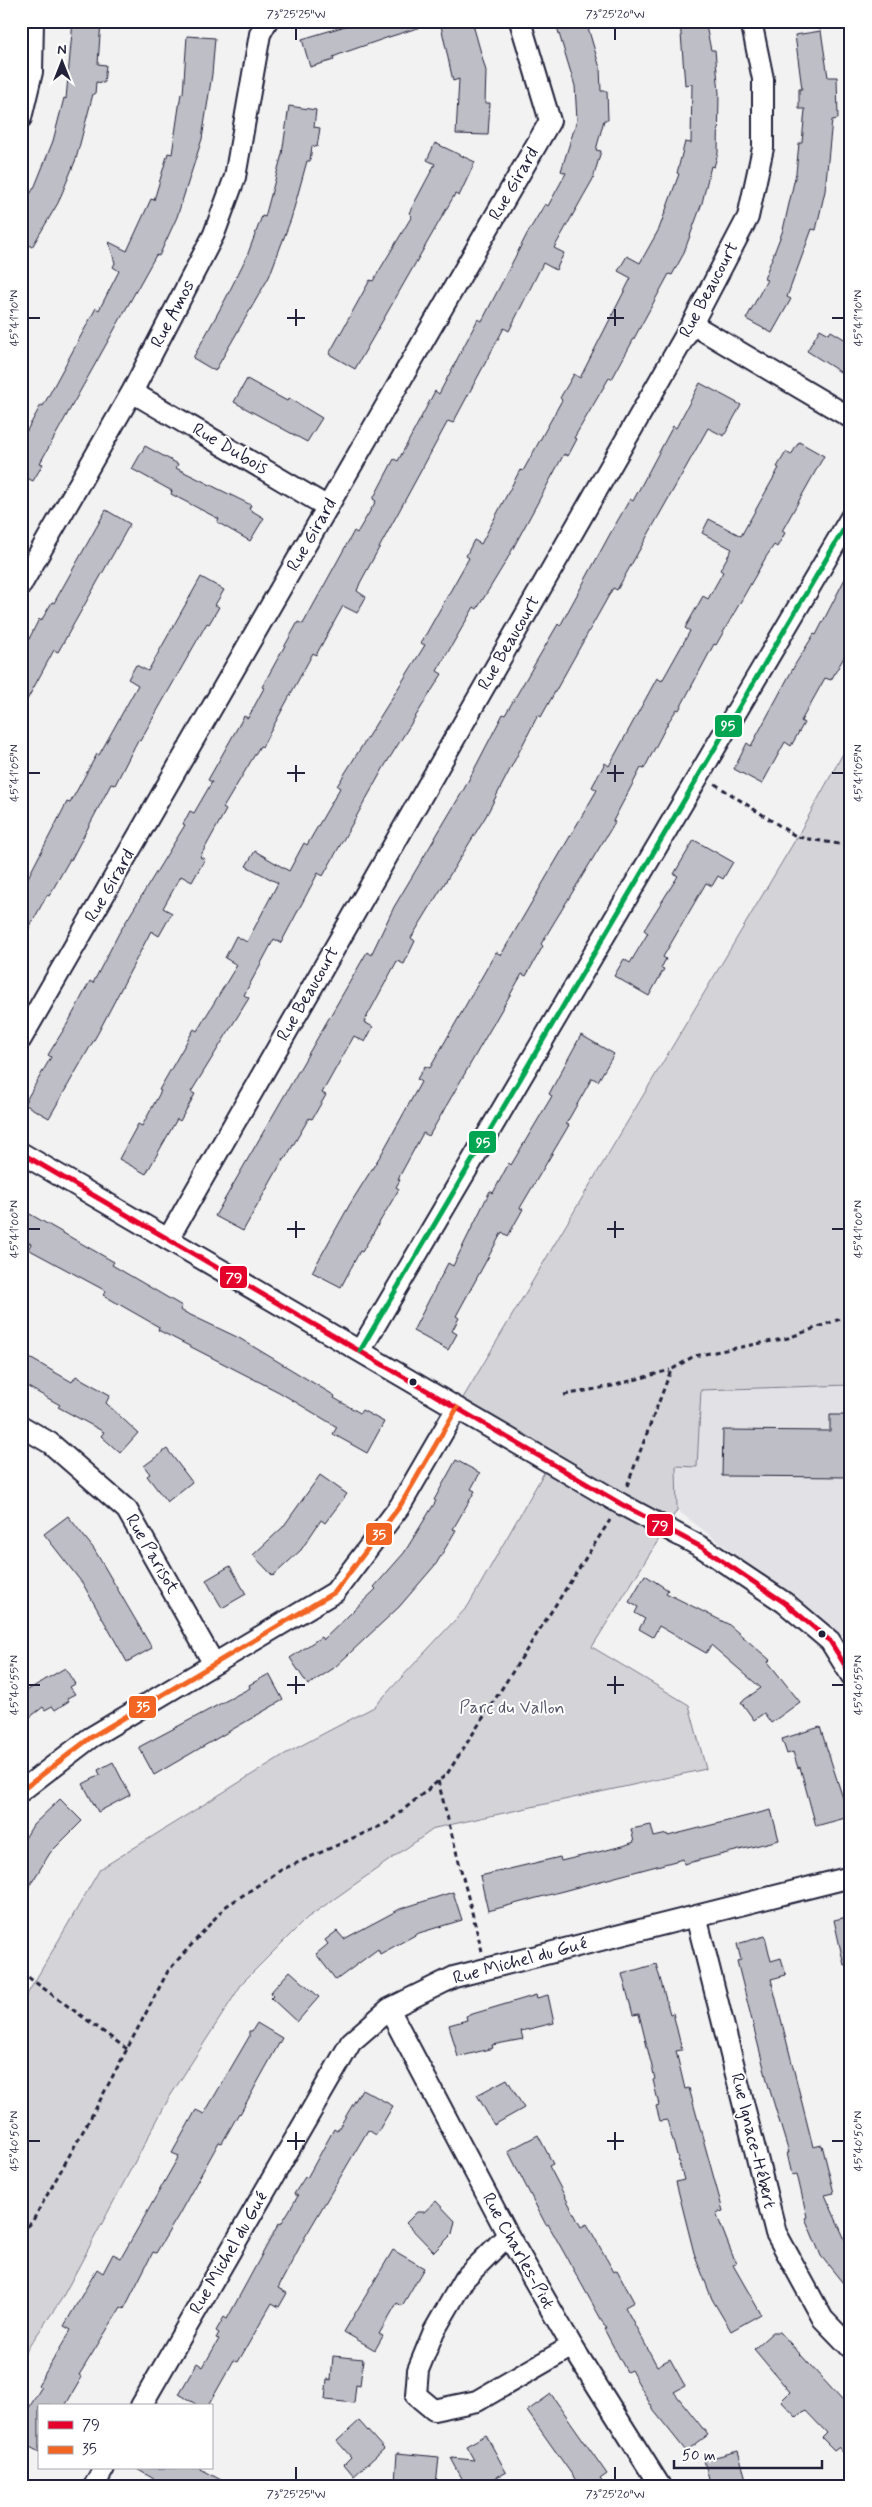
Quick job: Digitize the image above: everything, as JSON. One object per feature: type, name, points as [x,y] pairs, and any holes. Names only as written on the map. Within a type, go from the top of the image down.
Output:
[{"type":"street","points":[[21,118],[32,72],[33,21]]},
{"type":"street","name":"Rue Amos","points":[[21,585],[132,392],[214,234],[235,178],[260,34],[267,21]]},
{"type":"street","name":"Rue Girard","points":[[21,1039],[550,121],[520,21]]},
{"type":"street","name":"Rue Beaucourt","points":[[168,1239],[692,324],[748,217],[763,148],[763,79],[750,21]]},
{"type":"street","points":[[692,324],[851,418]]},
{"type":"street","name":"Rue Dubois","points":[[132,392],[328,507]]},
{"type":"street","points":[[360,1351],[851,517]]},
{"type":"street","points":[[21,1153],[620,1504],[703,1548],[785,1603],[830,1641],[851,1675]]},
{"type":"street","points":[[21,1791],[90,1738],[335,1592],[400,1506],[456,1408]]},
{"type":"street","name":"Rue Parisot","points":[[21,1426],[50,1443],[127,1510],[214,1664]]},
{"type":"street","name":"Rue Michel du Gué","points":[[142,2404],[351,2042],[389,2009],[454,1977],[851,1877]]},
{"type":"street","name":"Rue Ignace-Hébert","points":[[696,1916],[776,2232],[823,2319],[851,2348]]},
{"type":"street","name":"Rue Charles-Piot","points":[[389,2009],[508,2236],[572,2346],[660,2486]]},
{"type":"street","points":[[508,2236],[464,2280],[434,2331],[418,2370],[416,2395],[434,2410],[477,2401],[572,2346]]},
{"type":"street","points":[[94,2486],[103,2470]]},
{"type":"path","points":[[700,774],[797,836],[851,846]]},
{"type":"path","points":[[564,1394],[612,1386],[671,1370],[694,1356],[788,1338],[851,1315]]},
{"type":"path","points":[[21,2233],[37,2214],[168,1971],[225,1907],[281,1870],[388,1823],[447,1774],[620,1504],[671,1370]]},
{"type":"path","points":[[438,1781],[487,1968]]},
{"type":"path","points":[[21,1972],[127,2049]]},
{"type":"shaded area","points":[[851,1382],[851,1648],[836,1639],[787,1594],[677,1510],[676,1466],[697,1467],[701,1390],[848,1385]]},
{"type":"green space","name":"Parc du Vallon","points":[[851,739],[851,1382],[849,1385],[701,1390],[697,1467],[676,1466],[677,1510],[592,1647],[689,1705],[706,1769],[435,1828],[307,1918],[243,1982],[169,2098],[61,2300],[21,2358],[21,2005],[100,1869],[285,1754],[374,1707],[468,1606],[550,1462],[457,1408],[797,837]]},
{"type":"building","points":[[73,21],[101,21],[98,64],[106,65],[104,83],[96,82],[95,94],[93,94],[76,159],[58,203],[32,247],[21,241],[21,209],[35,186],[53,141],[64,98],[66,99]]},
{"type":"building","points":[[351,21],[426,21],[427,25],[343,53],[333,57],[334,60],[310,67],[302,39],[352,24]]},
{"type":"building","points":[[440,21],[472,21],[486,71],[485,103],[490,103],[488,135],[456,134],[459,79],[453,81]]},
{"type":"building","points":[[578,21],[586,21],[600,68],[601,91],[607,91],[608,120],[604,120],[596,150],[601,151],[593,179],[554,248],[564,253],[556,270],[543,263],[509,331],[504,328],[453,423],[448,421],[360,583],[357,591],[366,597],[357,613],[343,606],[316,655],[313,653],[262,747],[260,746],[223,808],[226,810],[200,857],[205,859],[192,882],[181,876],[163,908],[172,913],[159,936],[151,931],[98,1033],[49,1118],[24,1104],[51,1057],[48,1055],[90,981],[93,983],[119,933],[185,825],[183,824],[190,811],[194,813],[212,782],[208,780],[244,716],[248,718],[264,688],[262,687],[298,622],[303,624],[354,531],[357,533],[376,501],[373,499],[394,459],[398,461],[435,391],[439,394],[478,319],[482,321],[527,234],[545,204],[548,206],[566,173],[561,171],[577,120],[575,86],[557,27]]},
{"type":"building","points":[[680,21],[705,21],[711,50],[715,50],[719,93],[718,153],[714,167],[711,166],[702,203],[683,255],[672,275],[669,274],[612,379],[609,378],[574,438],[577,439],[568,456],[564,454],[505,563],[477,609],[474,607],[437,671],[442,674],[384,767],[323,876],[318,873],[281,943],[274,939],[244,995],[249,998],[191,1092],[195,1094],[180,1121],[177,1119],[146,1174],[119,1159],[138,1124],[142,1126],[161,1091],[159,1090],[194,1029],[197,1031],[237,965],[225,958],[236,936],[247,942],[278,883],[246,866],[255,851],[289,871],[304,843],[307,845],[340,788],[337,786],[425,645],[421,643],[469,558],[466,556],[474,540],[481,544],[520,470],[523,471],[562,400],[560,398],[574,374],[580,378],[631,278],[618,271],[627,256],[640,263],[659,229],[679,174],[677,173],[685,142],[691,143],[692,84],[685,85]]},
{"type":"building","points":[[821,31],[828,77],[837,77],[838,119],[832,120],[825,191],[816,230],[812,229],[787,297],[791,299],[772,333],[746,319],[767,280],[764,279],[783,230],[796,173],[799,143],[802,143],[805,109],[799,109],[799,89],[802,89],[795,35]]},
{"type":"building","points":[[187,36],[215,38],[212,74],[202,139],[177,217],[159,256],[156,255],[40,463],[43,464],[33,481],[21,475],[21,441],[41,405],[43,406],[96,308],[99,310],[119,271],[113,267],[115,263],[109,242],[127,251],[151,199],[154,200],[168,153],[172,154],[181,93],[183,94]]},
{"type":"building","points":[[289,106],[316,110],[314,127],[320,128],[317,147],[312,146],[310,161],[307,161],[291,219],[269,277],[215,371],[193,358],[247,256],[262,216],[265,217],[282,154]]},
{"type":"building","points":[[435,143],[475,162],[459,196],[455,194],[355,369],[329,354],[370,280],[373,281],[412,216],[409,213],[435,164],[427,160]]},
{"type":"building","points":[[820,329],[829,334],[831,331],[851,343],[851,366],[845,375],[807,351]]},
{"type":"building","points":[[247,379],[287,401],[289,398],[322,418],[307,442],[234,402]]},
{"type":"building","points":[[700,383],[741,405],[724,436],[708,428],[617,590],[613,588],[541,717],[538,715],[486,816],[411,938],[415,941],[404,964],[397,961],[364,1022],[373,1027],[365,1042],[354,1036],[322,1093],[326,1095],[312,1119],[309,1118],[284,1158],[243,1231],[215,1216],[367,952],[371,955],[394,907],[464,789],[503,714],[505,715],[558,624],[560,626],[630,499],[633,501],[673,426],[676,428]]},
{"type":"building","points":[[799,442],[824,456],[782,531],[785,533],[777,547],[774,545],[766,557],[716,645],[714,644],[679,710],[677,709],[669,721],[644,769],[641,768],[613,821],[615,822],[541,944],[543,946],[526,976],[522,974],[429,1136],[423,1133],[398,1179],[400,1180],[396,1187],[399,1189],[362,1252],[360,1251],[341,1287],[312,1272],[350,1204],[382,1153],[421,1082],[417,1079],[425,1066],[430,1068],[496,952],[501,955],[597,790],[592,787],[605,763],[609,766],[657,678],[662,681],[690,631],[685,628],[703,596],[708,599],[723,572],[720,570],[732,549],[702,533],[709,519],[741,536],[786,452],[791,455]]},
{"type":"building","points":[[145,446],[178,464],[176,468],[251,505],[249,509],[264,518],[250,541],[217,522],[219,519],[171,494],[172,491],[132,469]]},
{"type":"building","points":[[106,510],[130,524],[58,652],[54,650],[21,711],[21,655],[39,619],[41,621],[52,602],[54,603]]},
{"type":"building","points":[[851,567],[851,645],[831,680],[825,678],[801,721],[804,723],[791,746],[785,742],[762,784],[734,769],[747,743],[751,746],[796,663],[814,634],[816,635]]},
{"type":"building","points":[[201,577],[224,590],[215,605],[219,607],[209,624],[207,623],[140,741],[138,740],[115,785],[111,784],[71,860],[49,896],[47,895],[21,943],[21,891],[67,802],[70,803],[138,685],[128,679],[136,665],[148,671]]},
{"type":"building","points":[[694,840],[733,862],[723,879],[718,876],[712,886],[706,883],[663,957],[666,959],[661,968],[664,969],[649,996],[614,976],[624,959],[630,963],[648,933],[644,930],[678,876],[674,874]]},
{"type":"building","points":[[581,1035],[614,1054],[598,1081],[592,1078],[566,1124],[569,1125],[520,1208],[523,1209],[508,1236],[502,1232],[456,1316],[459,1318],[452,1331],[457,1334],[448,1350],[413,1331],[448,1263],[453,1266],[490,1191],[493,1193],[509,1163],[511,1165],[552,1096],[549,1094]]},
{"type":"building","points":[[21,1209],[114,1262],[112,1265],[182,1306],[180,1310],[239,1338],[335,1396],[334,1398],[360,1413],[362,1410],[384,1422],[367,1453],[333,1434],[337,1427],[279,1392],[158,1330],[159,1327],[103,1295],[106,1291],[28,1249],[31,1244],[21,1238]]},
{"type":"building","points":[[21,1353],[72,1382],[76,1376],[110,1395],[106,1403],[138,1433],[120,1453],[101,1436],[104,1432],[58,1407],[60,1405],[21,1383]]},
{"type":"building","points":[[830,1415],[851,1415],[851,1477],[722,1476],[723,1430],[830,1431]]},
{"type":"building","points":[[167,1449],[192,1482],[167,1502],[147,1476],[150,1474],[144,1466]]},
{"type":"building","points":[[456,1460],[480,1473],[471,1489],[475,1491],[453,1529],[456,1530],[436,1564],[399,1607],[334,1668],[308,1685],[290,1658],[321,1637],[323,1640],[376,1589],[374,1587],[404,1553],[436,1501],[434,1500]]},
{"type":"building","points":[[320,1475],[347,1494],[325,1523],[321,1520],[301,1550],[273,1576],[253,1555],[283,1527]]},
{"type":"building","points":[[68,1516],[94,1549],[152,1648],[127,1662],[83,1584],[44,1534]]},
{"type":"building","points":[[230,1566],[246,1594],[222,1608],[206,1580]]},
{"type":"building","points":[[645,1575],[668,1590],[666,1593],[728,1624],[770,1660],[768,1662],[800,1702],[771,1723],[764,1713],[754,1720],[741,1702],[761,1688],[711,1645],[706,1653],[659,1626],[653,1637],[639,1629],[645,1619],[635,1613],[638,1607],[629,1602]]},
{"type":"building","points":[[65,1668],[75,1684],[70,1687],[75,1694],[67,1698],[69,1701],[55,1710],[52,1706],[45,1710],[43,1707],[21,1724],[21,1694]]},
{"type":"building","points":[[269,1674],[283,1700],[154,1775],[139,1747],[250,1688],[249,1685]]},
{"type":"building","points":[[820,1727],[849,1817],[816,1826],[800,1767],[798,1768],[793,1752],[787,1754],[782,1739]]},
{"type":"building","points":[[113,1762],[130,1795],[98,1812],[83,1784],[100,1775],[98,1770]]},
{"type":"building","points":[[60,1799],[82,1821],[50,1853],[21,1900],[21,1845],[33,1825]]},
{"type":"building","points":[[771,1810],[779,1840],[684,1864],[683,1859],[488,1911],[480,1876],[560,1857],[561,1861],[623,1846],[634,1842],[631,1829],[651,1825],[654,1837],[667,1834],[668,1836]]},
{"type":"building","points":[[453,1892],[462,1920],[419,1933],[380,1954],[378,1949],[336,1980],[316,1954],[328,1944],[325,1940],[337,1931],[344,1939],[400,1909]]},
{"type":"building","points":[[851,1916],[851,1964],[844,1965],[834,1920]]},
{"type":"building","points":[[765,1936],[771,1961],[781,1958],[786,1975],[771,1979],[813,2147],[822,2145],[834,2193],[825,2195],[851,2253],[851,2293],[821,2256],[805,2218],[807,2217],[797,2174],[792,2175],[787,2153],[789,2153],[768,2084],[737,1961],[741,1960],[737,1944]]},
{"type":"building","points":[[656,1964],[670,2014],[673,2013],[682,2050],[676,2051],[685,2089],[689,2088],[723,2211],[716,2213],[736,2264],[733,2265],[761,2314],[731,2331],[712,2299],[694,2253],[676,2182],[684,2180],[667,2120],[660,2121],[656,2106],[659,2105],[653,2080],[655,2079],[639,2014],[633,2015],[622,1974]]},
{"type":"building","points":[[290,1971],[319,1997],[297,2022],[271,1998],[273,1996],[270,1993]]},
{"type":"building","points":[[536,1995],[537,1998],[548,1995],[554,2023],[521,2031],[523,2039],[492,2045],[493,2048],[458,2057],[449,2025],[467,2020],[466,2016]]},
{"type":"building","points":[[257,2023],[282,2038],[240,2114],[222,2143],[219,2142],[156,2253],[153,2252],[124,2309],[121,2307],[79,2375],[82,2377],[66,2404],[38,2404],[38,2451],[21,2442],[21,2421],[41,2388],[38,2385],[71,2330],[64,2326],[97,2269],[103,2273],[113,2254],[121,2258],[179,2156],[172,2153],[196,2110],[204,2114],[249,2037],[249,2031],[252,2031]]},
{"type":"building","points":[[507,2079],[524,2108],[494,2125],[477,2095]]},
{"type":"building","points":[[362,2089],[393,2106],[376,2135],[368,2130],[305,2237],[278,2288],[287,2293],[279,2307],[272,2303],[238,2362],[234,2360],[209,2404],[196,2404],[179,2394],[197,2363],[203,2367],[219,2339],[216,2338],[219,2333],[216,2331],[224,2317],[227,2319],[279,2223],[281,2224],[298,2196],[294,2194],[305,2177],[307,2178],[334,2129],[337,2131]]},
{"type":"building","points":[[538,2135],[553,2164],[549,2166],[581,2227],[587,2224],[614,2272],[617,2270],[634,2302],[625,2307],[657,2366],[670,2359],[685,2386],[674,2392],[708,2435],[686,2451],[654,2411],[631,2370],[627,2372],[604,2329],[606,2328],[548,2224],[546,2225],[508,2151]]},
{"type":"building","points":[[436,2201],[455,2221],[452,2234],[434,2252],[406,2223],[417,2212],[424,2212]]},
{"type":"building","points":[[393,2250],[424,2268],[402,2306],[397,2303],[379,2334],[383,2336],[375,2350],[344,2332]]},
{"type":"building","points":[[773,2332],[780,2332],[851,2410],[851,2461],[838,2447],[834,2450],[822,2438],[827,2433],[805,2410],[797,2418],[781,2401],[790,2392],[754,2349]]},
{"type":"building","points":[[333,2356],[363,2359],[360,2386],[356,2385],[354,2403],[325,2400],[327,2379],[331,2380]]},
{"type":"building","points":[[551,2394],[607,2474],[600,2479],[606,2486],[580,2486],[527,2411]]},
{"type":"building","points":[[359,2421],[384,2449],[354,2476],[344,2464],[351,2457],[337,2441]]},
{"type":"building","points":[[486,2435],[506,2472],[484,2484],[476,2482],[466,2486],[451,2458],[474,2460],[466,2446]]},
{"type":"building","points":[[738,2451],[748,2486],[711,2486],[704,2460]]},
{"type":"building","points":[[397,2453],[439,2457],[436,2486],[395,2482]]},
{"type":"building","points":[[138,2470],[203,2470],[232,2486],[166,2486]]},
{"type":"transit line","name":"95","points":[[360,1351],[851,517]]},
{"type":"transit line","name":"79","points":[[21,1153],[621,1504],[703,1548],[785,1603],[830,1641],[851,1675]]},
{"type":"transit line","name":"35","points":[[21,1791],[90,1738],[335,1592],[400,1506],[457,1408]]}]
